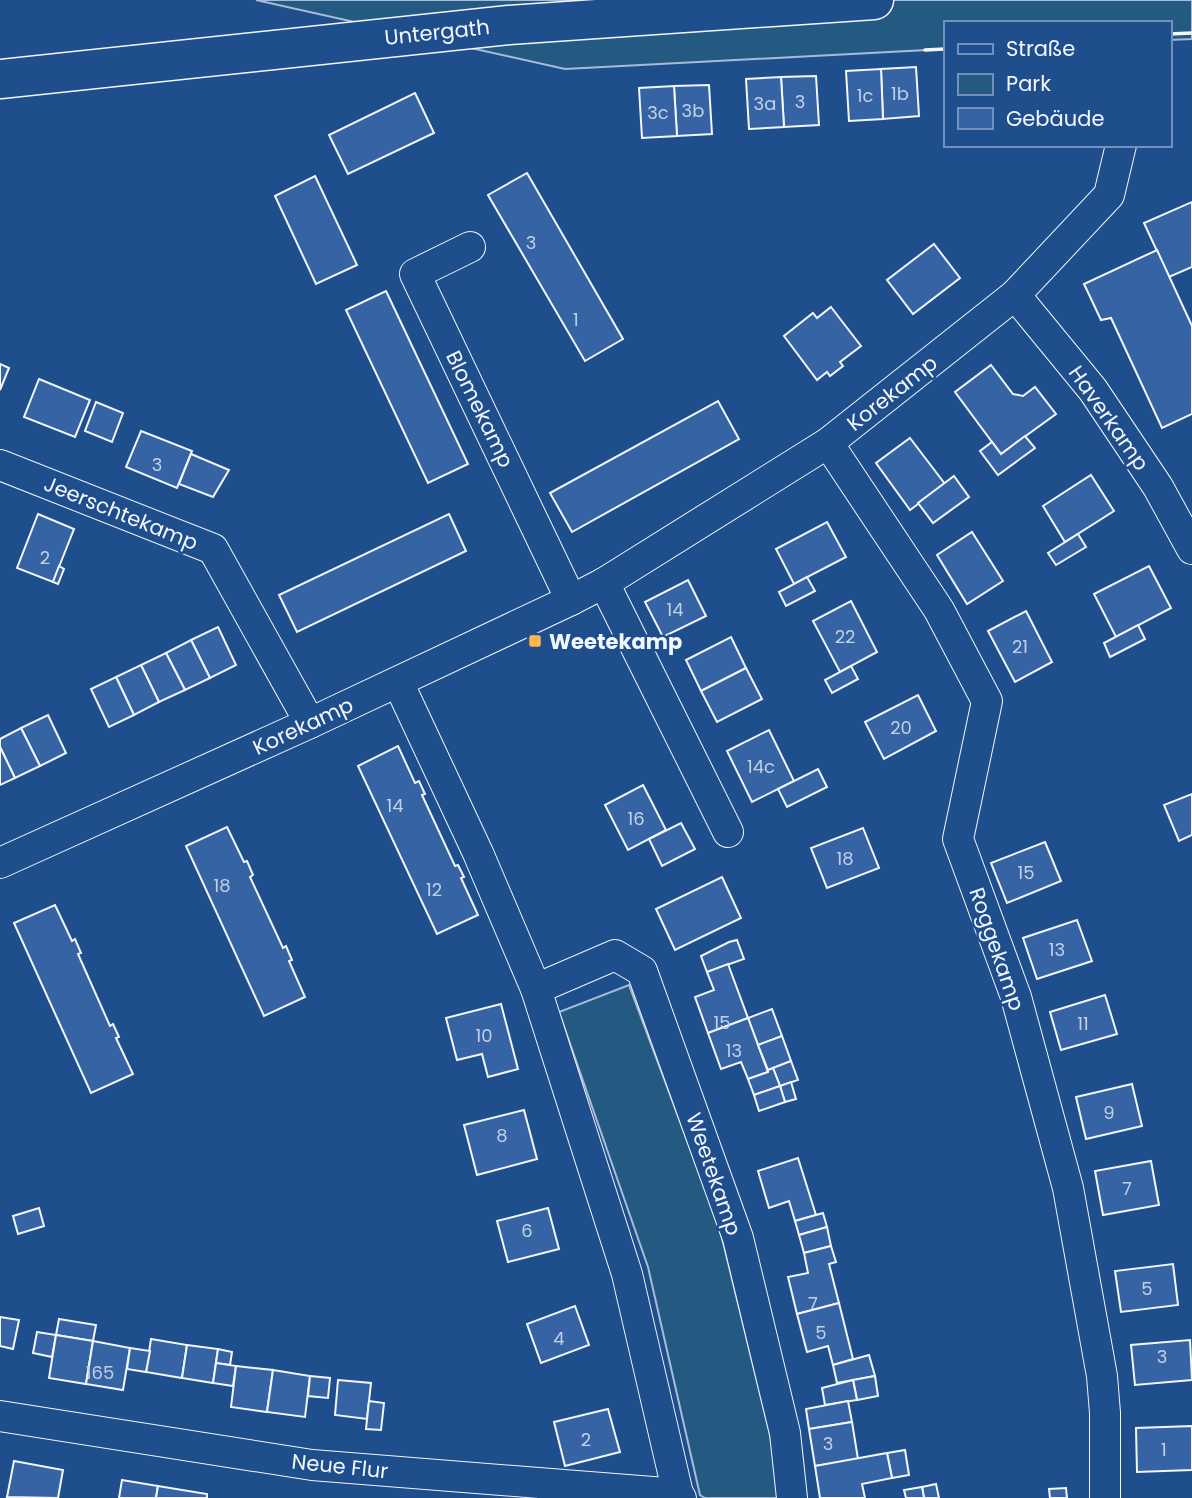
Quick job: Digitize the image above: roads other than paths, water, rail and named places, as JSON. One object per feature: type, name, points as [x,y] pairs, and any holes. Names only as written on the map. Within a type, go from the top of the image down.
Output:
[{"type":"main road","name":"Untergath","points":[[0,79],[509,24],[874,0]]},
{"type":"street","name":"Korekamp","points":[[0,863],[310,723],[571,600],[604,583],[828,443],[1015,295],[1109,195],[1121,147]]},
{"type":"street","name":"Blomekamp","points":[[470,247],[415,274],[571,600]]},
{"type":"street","name":"Haverkamp","points":[[1015,295],[1093,390],[1158,487],[1192,549]]},
{"type":"street","name":"Roggekamp","points":[[828,443],[939,610],[987,701],[958,839],[1016,997],[1068,1188],[1102,1376],[1105,1498]]},
{"type":"street","name":"Jeerschtekamp","points":[[0,465],[213,549],[310,723]]},
{"type":"street","points":[[604,583],[728,832]]},
{"type":"street","points":[[398,682],[478,853],[536,989],[628,1274],[679,1496]]},
{"type":"street","name":"Weetekamp","points":[[536,989],[615,955],[642,971],[738,1238],[785,1433],[792,1498]]},
{"type":"street","name":"Neue Flur","points":[[0,1416],[312,1465],[679,1496]]},
{"type":"place","name":"Weetekamp","points":[[535,641]]}]
